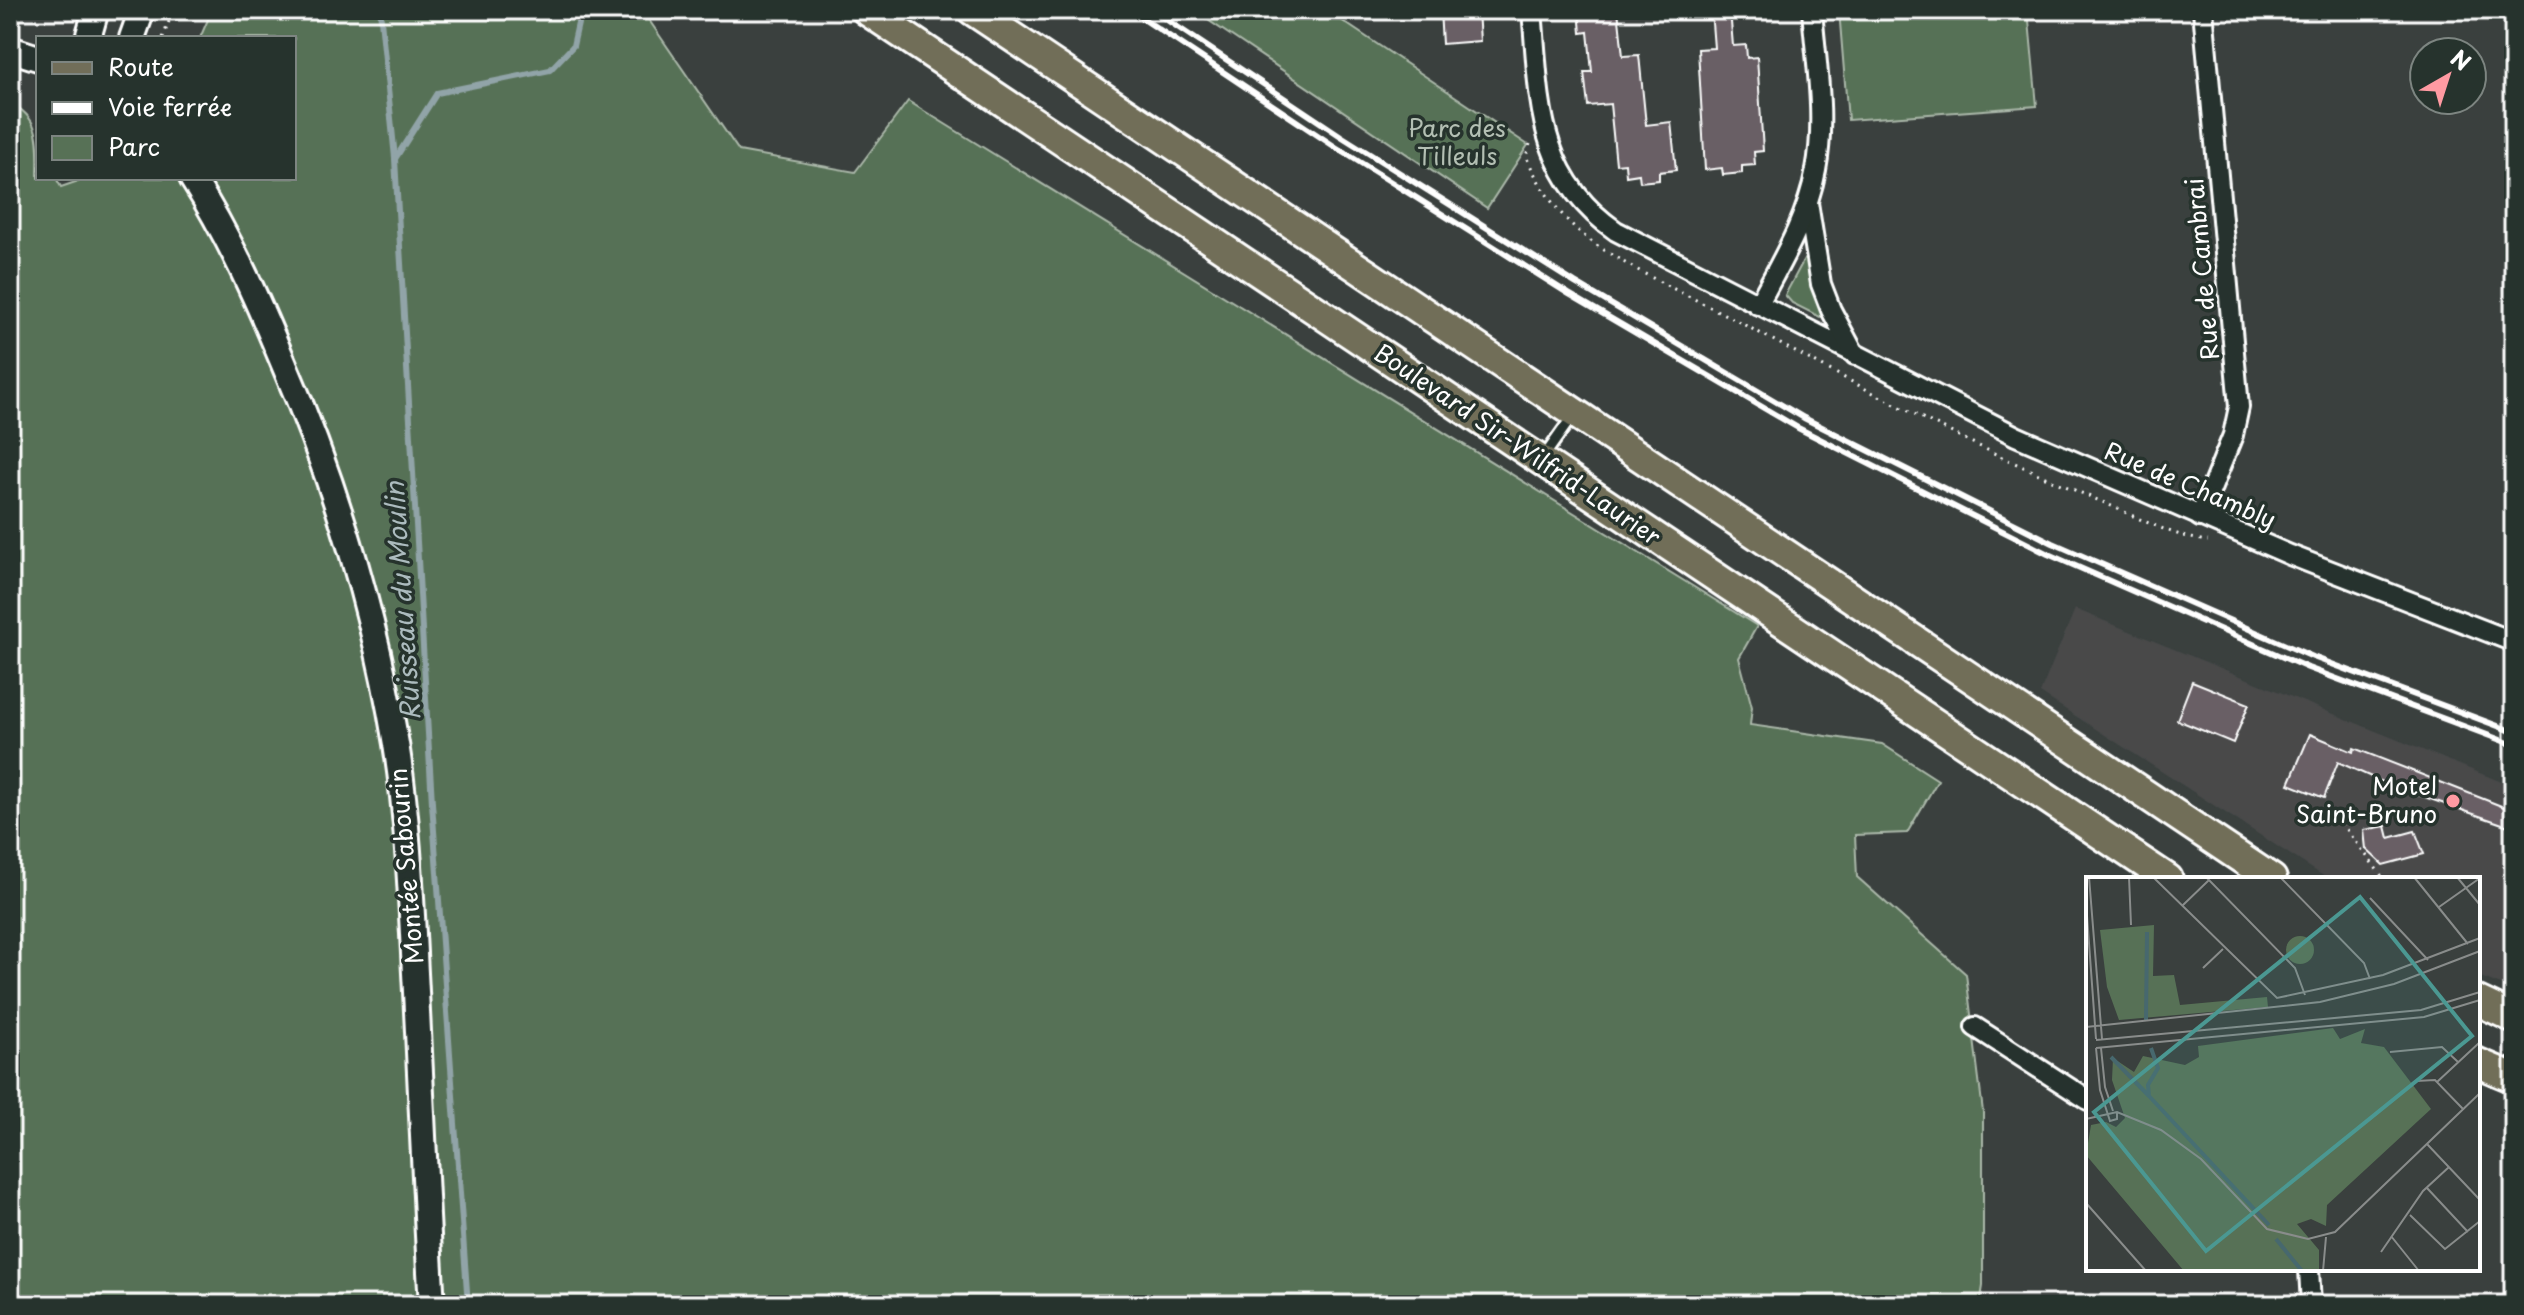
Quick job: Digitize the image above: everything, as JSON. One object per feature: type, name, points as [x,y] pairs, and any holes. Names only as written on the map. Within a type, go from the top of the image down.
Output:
[{"type":"main road","name":"Boulevard Sir-Wilfrid-Laurier","points":[[866,10],[2165,877]]},
{"type":"main road","points":[[972,10],[2269,877]]},
{"type":"main road","points":[[2480,1002],[2514,1018]]},
{"type":"main road","points":[[2480,1064],[2514,1078]]},
{"type":"street","points":[[89,36],[96,10]]},
{"type":"street","points":[[133,36],[142,10]]},
{"type":"street","name":"Rue de Chambly","points":[[1532,10],[1546,136],[1555,161],[1576,195],[1594,215],[1616,231],[2016,436],[2200,517],[2514,642]]},
{"type":"street","points":[[1758,305],[1808,203],[1816,172],[1821,128],[1812,10]]},
{"type":"street","name":"Rue de Cambrai","points":[[2200,517],[2233,435],[2239,407],[2203,10]]},
{"type":"street","points":[[10,49],[36,57]]},
{"type":"street","name":"Montée Sabourin","points":[[193,180],[252,290],[311,427],[352,549],[384,680],[396,743],[406,827],[432,1305]]},
{"type":"street","points":[[1808,203],[1821,284],[1855,355]]},
{"type":"street","points":[[1975,1027],[2086,1099]]},
{"type":"street","points":[[2309,1271],[2311,1305]]},
{"type":"lane","points":[[1542,461],[1575,413]]},
{"type":"path","points":[[164,36],[173,10]]},
{"type":"path","points":[[2342,823],[2382,877]]},
{"type":"shaded area","points":[[2075,609],[2514,787],[2514,990],[2480,977],[2480,877],[2325,877],[2040,693]]},
{"type":"green space","points":[[212,10],[642,10],[739,151],[855,172],[908,101],[1757,626],[1739,658],[1752,707],[1750,725],[1882,744],[1938,780],[1907,833],[1855,835],[1857,877],[1966,974],[1983,1112],[1983,1286],[1980,1305],[10,1305],[10,103],[21,109],[33,125],[36,134],[36,180],[57,180],[61,187],[81,180],[296,180],[296,36],[201,36]]},
{"type":"green space","name":"Parc des Tilleuls","points":[[1193,10],[1326,10],[1528,145],[1487,208]]},
{"type":"green space","points":[[1839,10],[2028,10],[2037,106],[1848,120]]},
{"type":"green space","points":[[1807,254],[1823,316],[1820,317],[1792,303],[1785,295]]},
{"type":"building","points":[[1440,10],[1478,10],[1480,41],[1442,44]]},
{"type":"building","points":[[1579,10],[1618,10],[1623,56],[1639,55],[1646,125],[1671,122],[1676,170],[1659,172],[1659,180],[1640,182],[1639,174],[1626,176],[1625,163],[1616,164],[1610,104],[1588,106],[1584,72],[1592,72],[1588,32],[1581,33]]},
{"type":"building","points":[[1711,10],[1730,10],[1733,46],[1746,45],[1747,58],[1757,57],[1763,151],[1754,152],[1755,165],[1742,166],[1742,173],[1723,175],[1722,168],[1705,170],[1698,49],[1714,48]]},
{"type":"building","points":[[2192,681],[2249,704],[2233,743],[2177,720]]},
{"type":"building","points":[[2310,734],[2353,752],[2354,748],[2514,811],[2514,828],[2387,784],[2338,762],[2324,798],[2289,784]]},
{"type":"building","points":[[2386,826],[2389,838],[2415,831],[2424,854],[2383,865],[2366,849],[2364,830]]},
{"type":"waterway","points":[[380,10],[395,158]]},
{"type":"waterway","name":"Ruisseau du Moulin","points":[[468,1305],[432,803],[395,159],[437,93],[550,70],[573,46],[581,10]]},
{"type":"railway","points":[[1130,10],[1334,146],[1569,294],[1798,428],[2048,554],[2308,668],[2514,745]]},
{"type":"railway","points":[[1152,10],[1341,136],[1575,283],[1804,418],[2053,543],[2313,657],[2514,732]]},
{"type":"place","name":"Motel Saint-Bruno","points":[[2453,801]]}]
